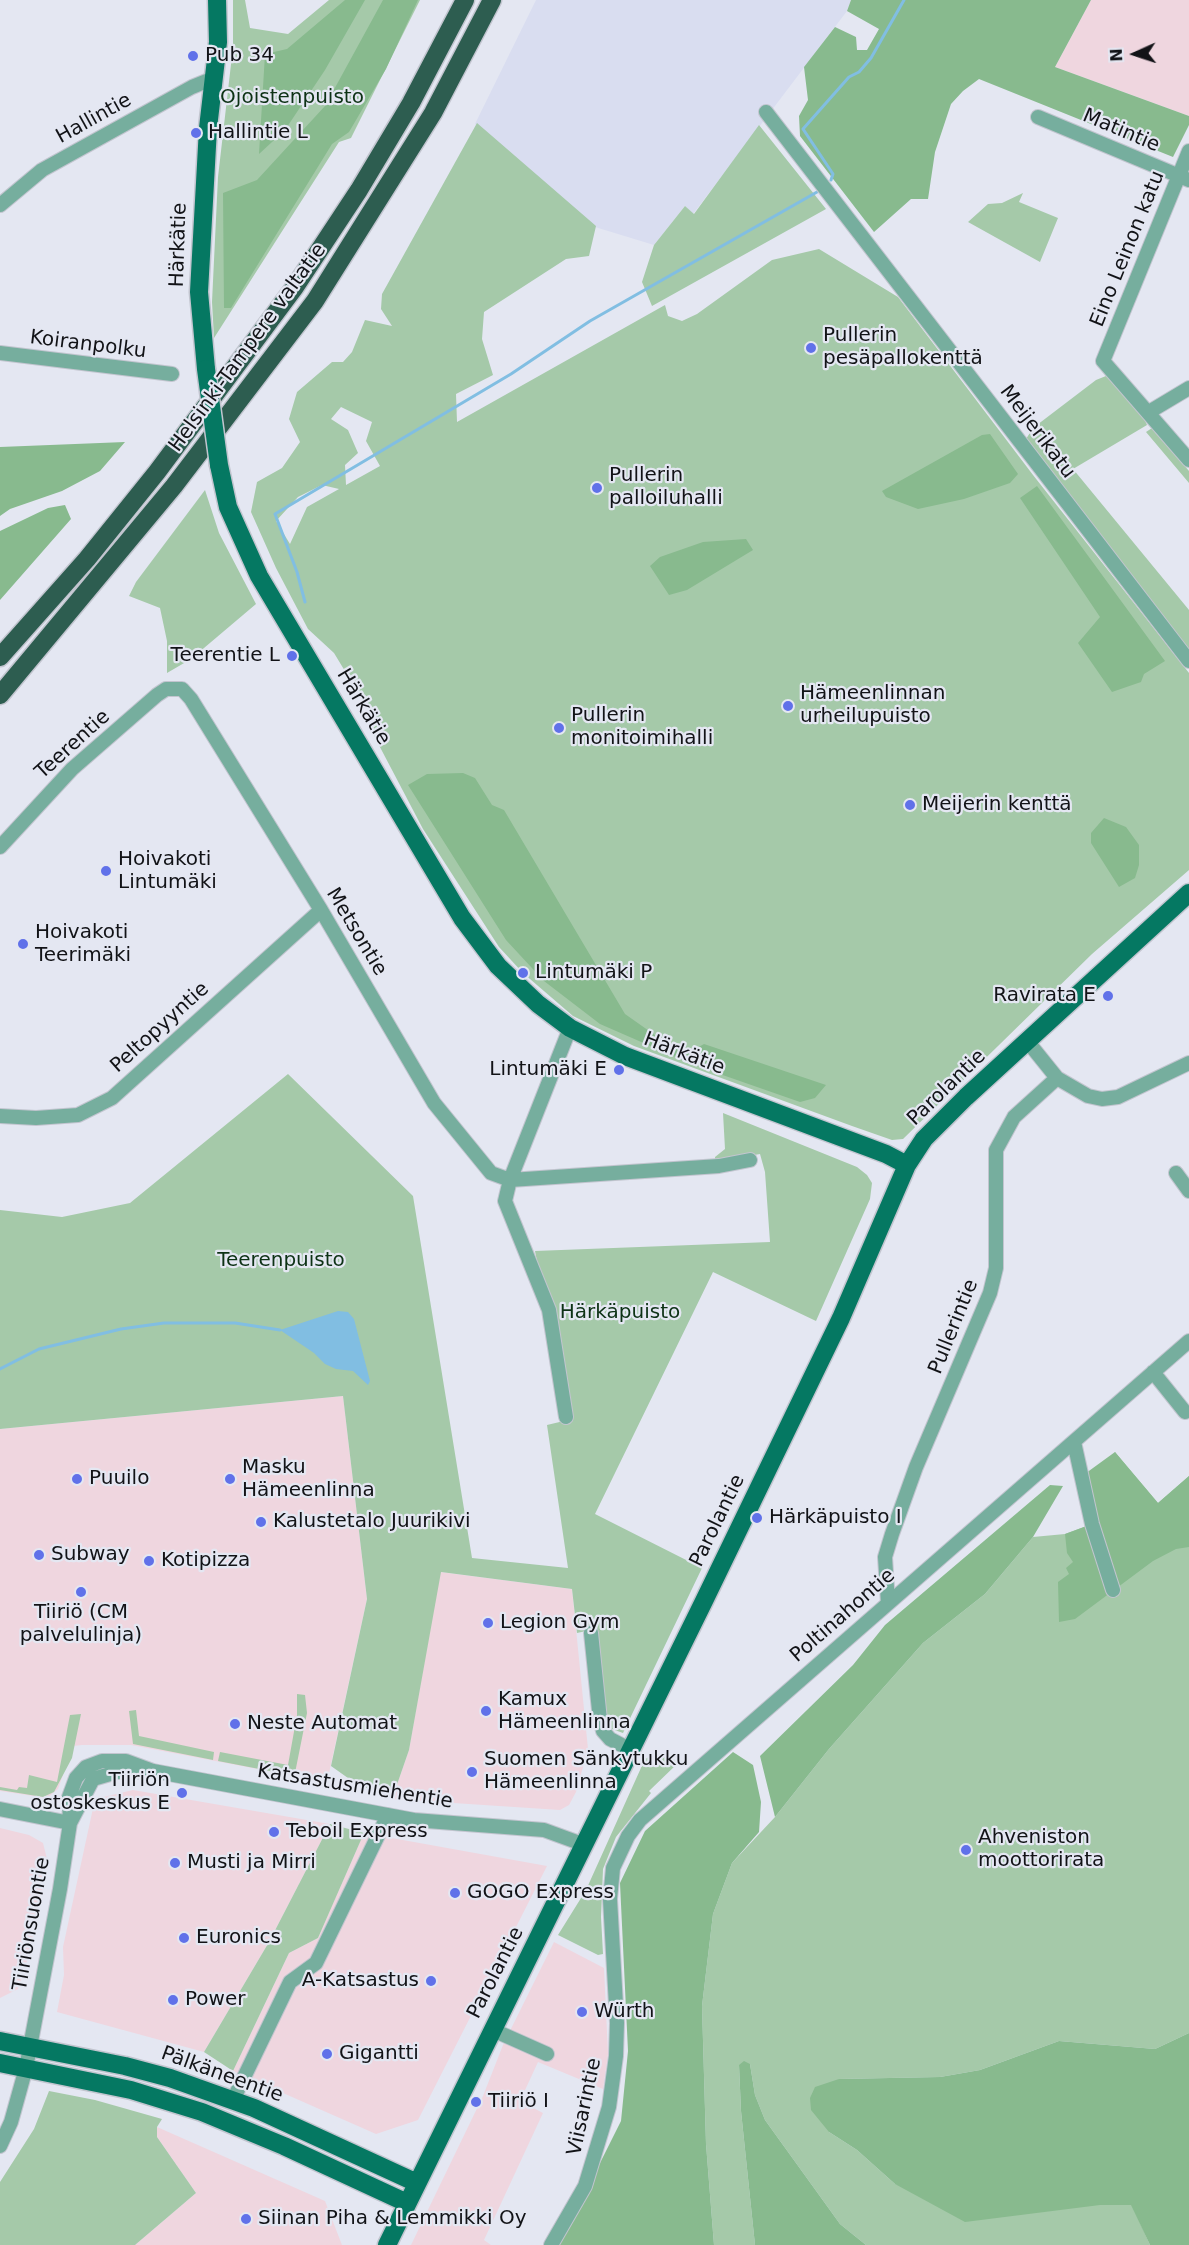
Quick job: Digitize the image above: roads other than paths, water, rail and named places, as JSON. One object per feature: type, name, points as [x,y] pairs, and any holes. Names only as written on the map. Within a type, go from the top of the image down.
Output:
[{"type":"highway","name":"Helsinki-Tampere valtatie","points":[[0,657],[87,559],[157,472],[295,287],[359,190],[405,113],[465,0]]},
{"type":"highway","name":"Helsinki-Tampere valtatie","points":[[0,695],[174,486],[315,301],[433,113],[492,0]]},
{"type":"main road","name":"Härkätie","points":[[217,0],[219,27],[206,161],[199,292],[206,369],[219,465],[228,507],[259,576],[462,918],[498,966],[538,1004],[570,1028],[625,1056],[886,1154],[907,1165]]},
{"type":"main road","name":"Parolantie","points":[[387,2245],[585,1845],[841,1318],[907,1165],[924,1139],[1189,893]]},
{"type":"main road","name":"Pälkäneentie","points":[[0,2041],[125,2066],[170,2078],[232,2100],[417,2183]]},
{"type":"main road","points":[[0,2063],[130,2090],[202,2112],[264,2137],[407,2203]]},
{"type":"street","name":"Hallintie","points":[[0,205],[42,170],[192,87],[214,78]]},
{"type":"street","name":"Meijerikatu","points":[[766,112],[1189,661]]},
{"type":"street","name":"Matintie","points":[[1038,117],[1184,178]]},
{"type":"street","name":"Eino Leinon katu","points":[[1149,412],[1103,361],[1184,178],[1189,151]]},
{"type":"street","name":"Koiranpolku","points":[[0,353],[172,375]]},
{"type":"street","points":[[1189,388],[1149,412],[1189,460]]},
{"type":"street","name":"Teerentie","points":[[0,847],[72,769],[157,695],[166,689],[182,689]]},
{"type":"street","name":"Metsontie","points":[[182,689],[191,699],[321,910],[434,1102],[491,1173],[510,1180]]},
{"type":"street","name":"Peltopyyntie","points":[[0,1116],[36,1118],[78,1115],[112,1098],[321,910]]},
{"type":"street","points":[[566,1417],[549,1310],[505,1201],[510,1180],[570,1028]]},
{"type":"street","points":[[1028,1042],[1057,1078],[1088,1096],[1102,1099],[1118,1097],[1189,1063]]},
{"type":"street","name":"Pullerintie","points":[[888,1603],[885,1557],[892,1534],[916,1467],[990,1293],[996,1268],[996,1150],[1014,1117],[1057,1078]]},
{"type":"street","points":[[510,1180],[719,1166],[750,1160]]},
{"type":"street","points":[[1176,1173],[1189,1191]]},
{"type":"street","name":"Poltinahontie","points":[[612,1966],[609,1922],[613,1868],[628,1836],[640,1820],[1189,1341]]},
{"type":"street","points":[[1153,1372],[1185,1412]]},
{"type":"street","points":[[1074,1442],[1092,1524],[1113,1590]]},
{"type":"street","points":[[591,1634],[603,1731],[610,1739],[631,1750]]},
{"type":"street","name":"Katsastusmiehentie","points":[[70,1823],[93,1779],[117,1772],[153,1771],[414,1820],[544,1830],[585,1845]]},
{"type":"street","points":[[0,1809],[70,1823]]},
{"type":"street","points":[[232,2100],[290,1982],[316,1963],[388,1815]]},
{"type":"street","name":"Tiiriönsuontie","points":[[0,2146],[11,2122],[26,2068],[70,1823]]},
{"type":"street","name":"Viisarintie","points":[[551,2245],[585,2187],[609,2107],[616,2056],[612,1966]]},
{"type":"street","points":[[493,2030],[547,2054]]},
{"type":"water","points":[[338,1311],[348,1312],[354,1319],[370,1381],[368,1385],[353,1371],[336,1369],[325,1364],[314,1353],[280,1330]]},
{"type":"waterway","points":[[831,180],[833,174],[803,129],[849,77],[859,72],[871,58],[904,0]]},
{"type":"waterway","points":[[305,602],[297,572],[275,514],[511,374],[590,321],[817,192]]},
{"type":"waterway","points":[[0,1369],[39,1349],[121,1329],[164,1323],[235,1323],[280,1330]]},
{"type":"place","name":"Pub 34","points":[[193,56]]},
{"type":"place","name":"Hallintie L","points":[[196,133]]},
{"type":"place","name":"Pullerin pesäpallokenttä","points":[[811,348]]},
{"type":"place","name":"Pullerin palloiluhalli","points":[[597,488]]},
{"type":"place","name":"Teerentie L","points":[[292,656]]},
{"type":"place","name":"Hämeenlinnan urheilupuisto","points":[[788,706]]},
{"type":"place","name":"Pullerin monitoimihalli","points":[[559,728]]},
{"type":"place","name":"Meijerin kenttä","points":[[910,805]]},
{"type":"place","name":"Hoivakoti Lintumäki","points":[[106,871]]},
{"type":"place","name":"Hoivakoti Teerimäki","points":[[23,944]]},
{"type":"place","name":"Lintumäki P","points":[[523,973]]},
{"type":"place","name":"Ravirata E","points":[[1108,996]]},
{"type":"place","name":"Lintumäki E","points":[[619,1070]]},
{"type":"place","name":"Puuilo","points":[[77,1479]]},
{"type":"place","name":"Masku Hämeenlinna","points":[[230,1479]]},
{"type":"place","name":"Härkäpuisto I","points":[[757,1518]]},
{"type":"place","name":"Kalustetalo Juurikivi","points":[[261,1522]]},
{"type":"place","name":"Subway","points":[[39,1555]]},
{"type":"place","name":"Kotipizza","points":[[149,1561]]},
{"type":"place","name":"Tiiriö (CM palvelulinja)","points":[[81,1592]]},
{"type":"place","name":"Legion Gym","points":[[488,1623]]},
{"type":"place","name":"Kamux Hämeenlinna","points":[[486,1711]]},
{"type":"place","name":"Neste Automat","points":[[235,1724]]},
{"type":"place","name":"Suomen Sänkytukku Hämeenlinna","points":[[472,1772]]},
{"type":"place","name":"Tiiriön ostoskeskus E","points":[[182,1793]]},
{"type":"place","name":"Teboil Express","points":[[274,1832]]},
{"type":"place","name":"Ahveniston moottorirata","points":[[966,1850]]},
{"type":"place","name":"Musti ja Mirri","points":[[175,1863]]},
{"type":"place","name":"GOGO Express","points":[[455,1893]]},
{"type":"place","name":"Euronics","points":[[184,1938]]},
{"type":"place","name":"A-Katsastus","points":[[431,1981]]},
{"type":"place","name":"Power","points":[[173,2000]]},
{"type":"place","name":"Würth","points":[[582,2012]]},
{"type":"place","name":"Gigantti","points":[[327,2054]]},
{"type":"place","name":"Tiiriö I","points":[[476,2102]]},
{"type":"place","name":"Siinan Piha & Lemmikki Oy","points":[[246,2219]]},
{"type":"park label","name":"Ojoistenpuisto","points":[[292,98]]},
{"type":"park label","name":"Teerenpuisto","points":[[281,1261]]},
{"type":"park label","name":"Härkäpuisto","points":[[620,1313]]}]
